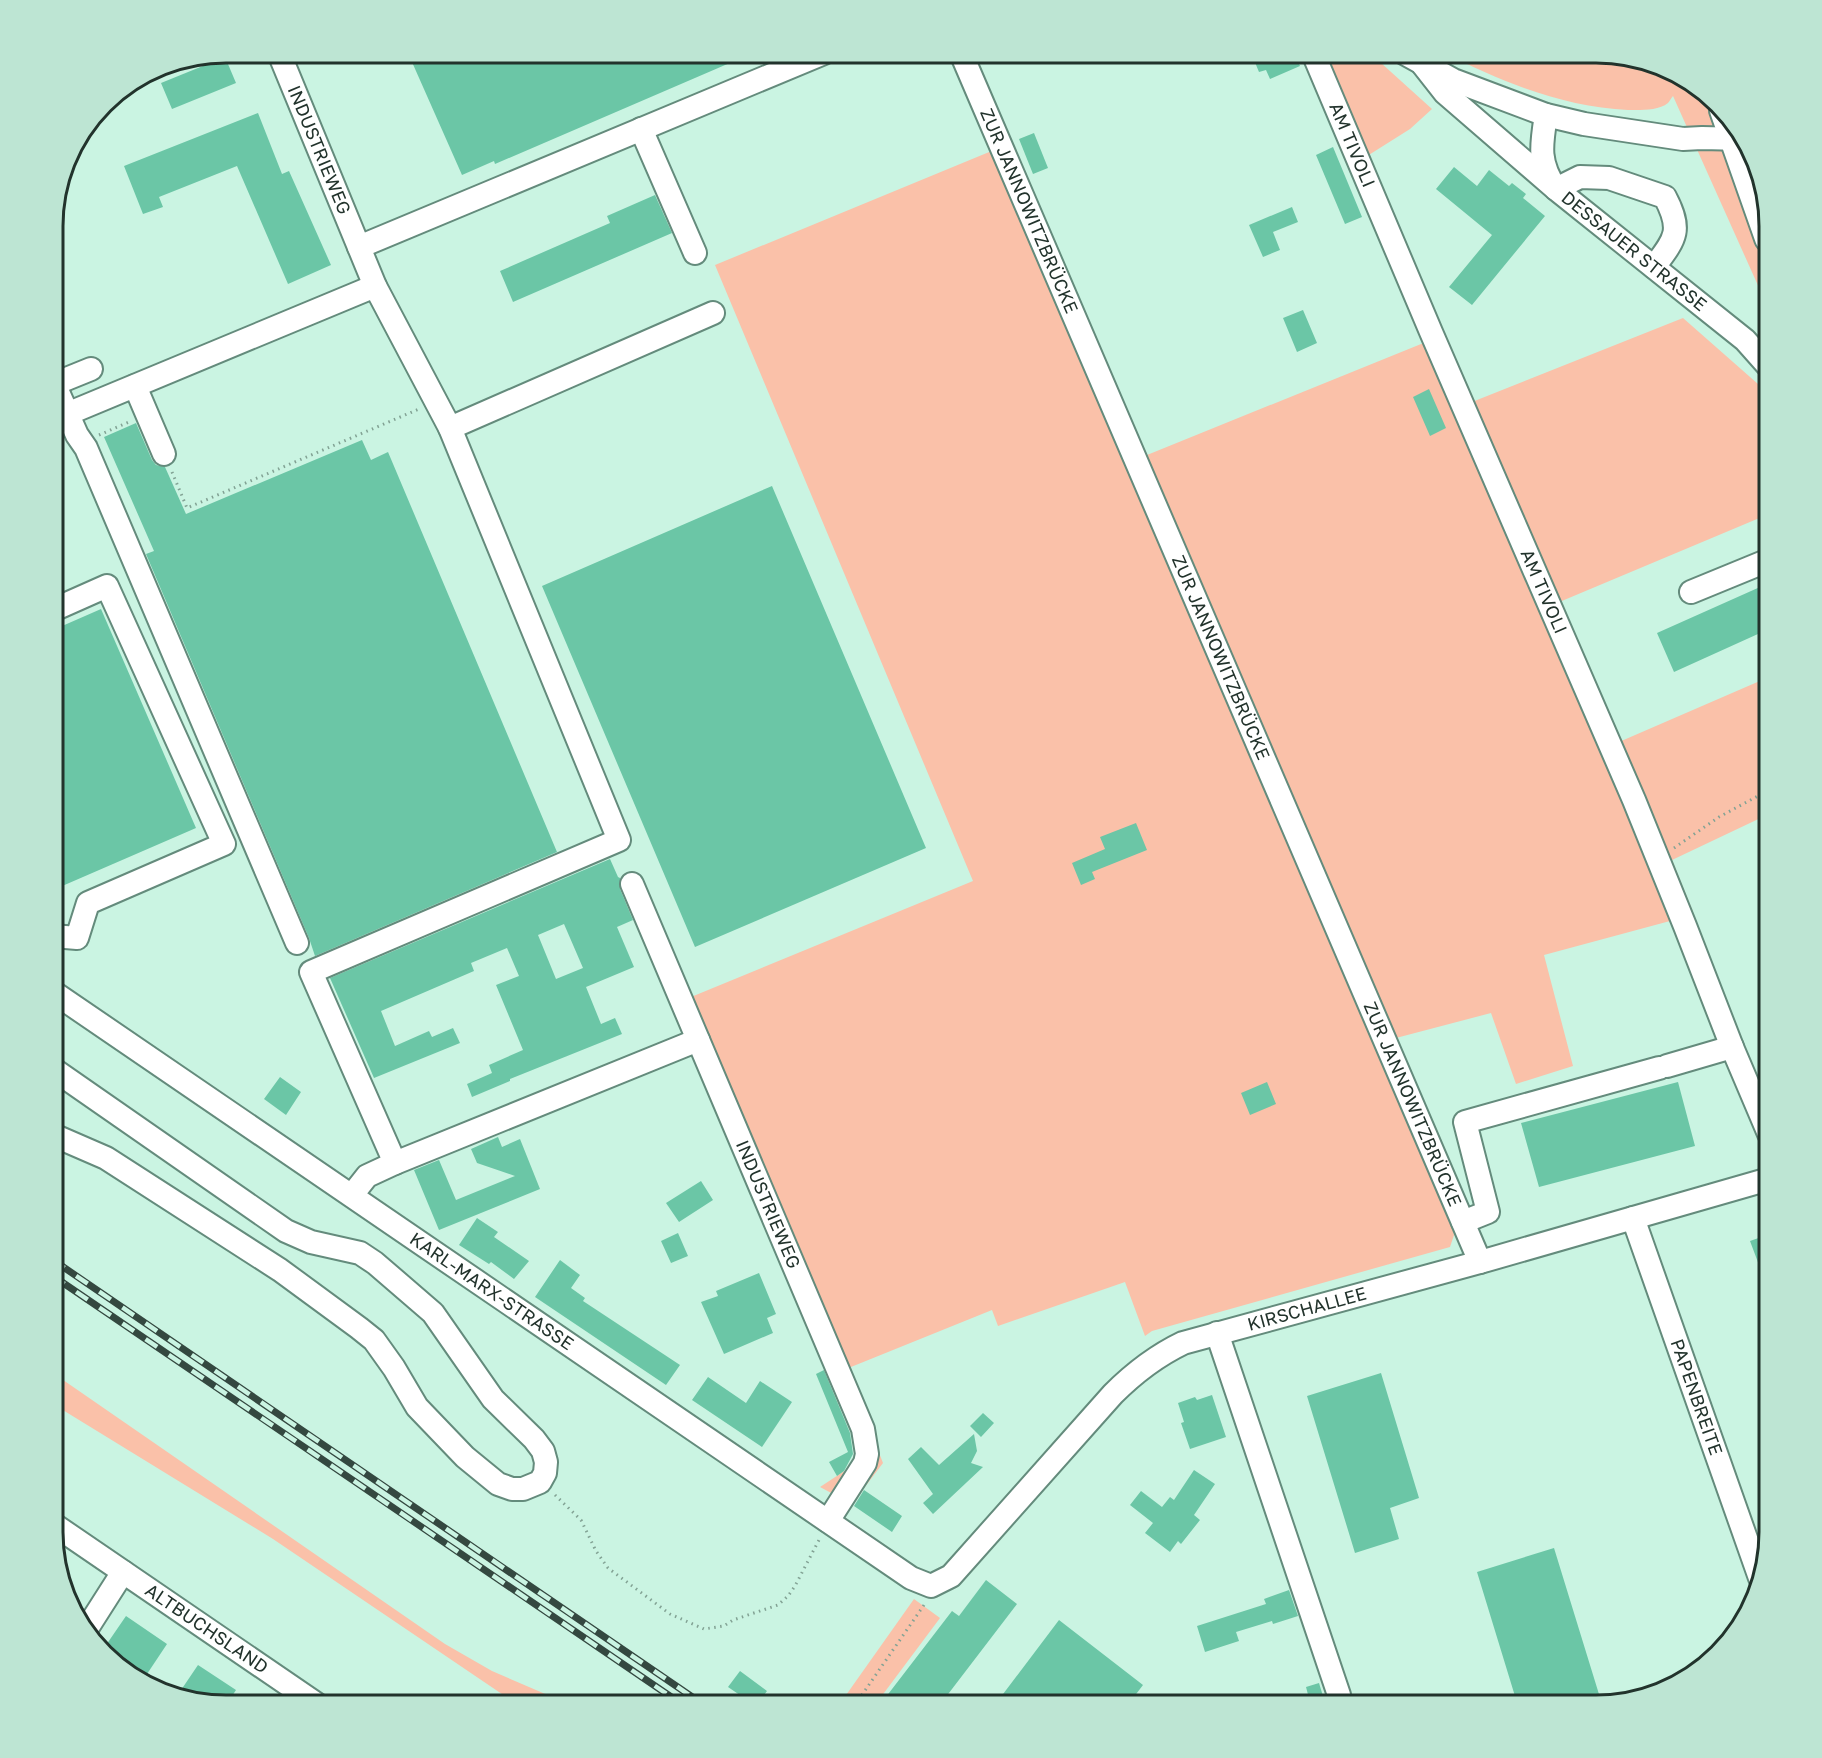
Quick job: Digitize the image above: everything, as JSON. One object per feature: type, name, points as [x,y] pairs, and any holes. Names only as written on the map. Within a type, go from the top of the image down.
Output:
[{"type":"main road","points":[[1744,159],[1756,195]]},
{"type":"street","name":"INDUSTRIEWEG","points":[[284,63],[375,286],[450,428],[619,840],[311,972],[395,1163]]},
{"type":"street","points":[[359,247],[800,63]]},
{"type":"street","name":"ZUR JANNOWITZBRÜCKE","points":[[965,63],[1480,1262]]},
{"type":"street","name":"AM TIVOLI","points":[[1317,63],[1658,860],[1759,1109]]},
{"type":"street","points":[[1421,63],[1453,81],[1546,115],[1656,136],[1683,139],[1733,139]]},
{"type":"street","points":[[1424,65],[1444,93],[1556,189],[1580,177],[1608,178],[1665,197],[1676,217],[1673,241],[1654,267]]},
{"type":"street","name":"DESSAUER STRASSE","points":[[1546,115],[1541,153],[1544,167],[1556,189],[1745,340],[1759,355]]},
{"type":"street","points":[[641,129],[695,253]]},
{"type":"street","points":[[68,414],[375,286]]},
{"type":"street","points":[[450,428],[713,313]]},
{"type":"street","points":[[63,379],[91,369]]},
{"type":"street","points":[[135,386],[164,454]]},
{"type":"street","points":[[63,404],[68,414],[88,435],[86,448],[297,943]]},
{"type":"street","points":[[1691,592],[1759,564]]},
{"type":"street","points":[[63,606],[107,586],[224,844],[88,903],[77,938],[63,937]]},
{"type":"street","name":"INDUSTRIEWEG","points":[[632,884],[863,1430],[867,1454],[865,1463],[828,1521]]},
{"type":"street","name":"KARL-MARX-STRASSE","points":[[63,999],[910,1578],[931,1586]]},
{"type":"street","points":[[352,1195],[367,1176],[395,1163],[698,1040]]},
{"type":"street","points":[[1463,1222],[1488,1212],[1465,1122],[1732,1047]]},
{"type":"street","points":[[63,1076],[286,1231],[311,1242],[360,1253],[413,1294],[433,1313],[493,1399],[534,1439],[543,1451],[546,1462],[545,1473],[540,1482],[523,1489],[512,1489],[498,1484],[465,1457],[417,1407],[374,1340],[359,1328],[280,1270],[106,1158],[63,1140]]},
{"type":"street","name":"KIRSCHALLEE","points":[[931,1586],[951,1576],[1133,1374],[1161,1354],[1183,1343],[1480,1262],[1759,1182]]},
{"type":"street","name":"PAPENBREITE","points":[[1633,1218],[1756,1565]]},
{"type":"street","points":[[1217,1333],[1339,1695]]},
{"type":"street","name":"ALTBUCHSLAND","points":[[63,1531],[302,1695]]},
{"type":"street","points":[[91,1622],[123,1572]]},
{"type":"path","points":[[164,454],[187,507],[436,401]]},
{"type":"path","points":[[88,435],[147,415]]},
{"type":"path","points":[[1658,860],[1719,817],[1759,796]]},
{"type":"path","points":[[540,1482],[581,1520],[596,1551],[608,1568],[670,1614],[705,1629],[724,1626],[733,1620],[778,1605],[789,1596],[828,1521]]},
{"type":"path","points":[[862,1695],[925,1603],[931,1586]]},
{"type":"shaded area","points":[[1309,63],[1381,63],[1432,109],[1410,129],[1364,158],[1472,402],[1683,318],[1759,385],[1759,518],[1557,603],[1619,742],[1759,681],[1759,819],[1672,860],[1693,912],[1670,921],[1544,955],[1573,1066],[1516,1084],[1491,1013],[1377,1043],[1451,1222],[1454,1235],[1450,1247],[1152,1331],[1145,1336],[1125,1282],[998,1326],[992,1310],[846,1369],[883,1463],[852,1504],[820,1487],[849,1468],[859,1452],[858,1432],[674,1004],[973,881],[715,265],[1011,143],[1147,455],[1426,342]]},
{"type":"shaded area","points":[[1465,63],[1606,63],[1628,66],[1658,75],[1703,103],[1719,119],[1731,136],[1742,155],[1752,180],[1759,216],[1759,288],[1673,96],[1664,106],[1649,110],[1604,108],[1557,98],[1488,74]]},
{"type":"shaded area","points":[[63,1380],[445,1644],[492,1671],[548,1695],[503,1695],[273,1539],[63,1410]]},
{"type":"shaded area","points":[[914,1599],[940,1618],[882,1695],[846,1695]]},
{"type":"building","points":[[228,63],[236,83],[172,109],[161,83],[207,64]]},
{"type":"building","points":[[412,63],[730,63],[495,164],[494,161],[462,175]]},
{"type":"building","points":[[1255,63],[1299,63],[1300,66],[1270,79],[1266,70],[1259,72]]},
{"type":"building","points":[[258,113],[282,174],[289,171],[331,265],[288,284],[237,166],[159,197],[163,207],[143,214],[124,166]]},
{"type":"building","points":[[1034,133],[1048,168],[1033,174],[1019,139]]},
{"type":"building","points":[[1333,147],[1362,217],[1345,224],[1316,155]]},
{"type":"building","points":[[1454,167],[1477,186],[1489,170],[1509,186],[1512,183],[1526,194],[1523,198],[1545,216],[1472,305],[1449,287],[1492,235],[1436,189]]},
{"type":"building","points":[[655,195],[672,233],[513,302],[500,271],[610,223],[607,216]]},
{"type":"building","points":[[1292,207],[1298,222],[1273,232],[1280,250],[1263,257],[1249,225]]},
{"type":"building","points":[[1303,310],[1317,343],[1297,352],[1283,318]]},
{"type":"building","points":[[1429,389],[1446,428],[1430,436],[1413,397]]},
{"type":"building","points":[[136,423],[152,460],[156,465],[165,467],[186,514],[362,440],[371,460],[388,452],[557,852],[315,956],[146,554],[154,551],[104,437]]},
{"type":"building","points":[[772,486],[926,848],[695,947],[542,586]]},
{"type":"building","points":[[1759,587],[1759,634],[1674,672],[1657,633]]},
{"type":"building","points":[[101,609],[196,828],[63,886],[63,626]]},
{"type":"building","points":[[1136,823],[1147,850],[1092,872],[1095,879],[1081,885],[1072,863],[1105,849],[1100,837]]},
{"type":"building","points":[[610,859],[620,878],[620,889],[633,920],[617,927],[634,967],[586,987],[601,1024],[615,1018],[622,1034],[510,1079],[510,1081],[472,1097],[467,1084],[492,1073],[489,1065],[523,1050],[496,985],[519,976],[507,948],[471,963],[474,971],[381,1011],[395,1046],[429,1031],[432,1037],[453,1028],[460,1043],[374,1078],[330,978]],"holes":[[[564,924],[583,968],[556,979],[538,935]]]},
{"type":"building","points":[[280,1077],[301,1092],[286,1115],[264,1099]]},
{"type":"building","points":[[1267,1082],[1276,1104],[1250,1115],[1241,1093]]},
{"type":"building","points":[[1678,1082],[1695,1146],[1539,1187],[1521,1123]]},
{"type":"building","points":[[498,1137],[502,1147],[520,1139],[540,1189],[439,1230],[414,1170],[439,1160],[456,1200],[515,1176],[477,1163],[471,1149]]},
{"type":"building","points":[[701,1181],[713,1200],[679,1222],[666,1203]]},
{"type":"building","points":[[477,1218],[498,1232],[494,1237],[529,1261],[514,1279],[491,1262],[489,1264],[459,1245]]},
{"type":"building","points":[[678,1233],[688,1256],[671,1263],[661,1241]]},
{"type":"building","points":[[1759,1238],[1759,1265],[1750,1241]]},
{"type":"building","points":[[560,1260],[580,1275],[571,1288],[585,1298],[583,1301],[680,1365],[666,1385],[535,1297]]},
{"type":"building","points":[[759,1273],[776,1314],[767,1318],[773,1333],[724,1354],[701,1302],[718,1296],[716,1291]]},
{"type":"building","points":[[824,1370],[850,1433],[853,1454],[844,1471],[837,1476],[829,1462],[848,1452],[816,1374]]},
{"type":"building","points":[[1381,1373],[1419,1498],[1390,1508],[1399,1539],[1355,1553],[1307,1396]]},
{"type":"building","points":[[708,1377],[746,1403],[760,1381],[792,1402],[762,1447],[692,1400]]},
{"type":"building","points":[[1212,1395],[1226,1437],[1190,1449],[1181,1423],[1184,1422],[1178,1403],[1195,1397],[1197,1400]]},
{"type":"building","points":[[983,1413],[994,1423],[981,1437],[970,1426]]},
{"type":"building","points":[[974,1434],[977,1451],[971,1463],[983,1467],[933,1514],[923,1503],[933,1494],[908,1459],[921,1447],[939,1465]]},
{"type":"building","points":[[1194,1470],[1215,1484],[1194,1515],[1200,1520],[1181,1544],[1178,1541],[1170,1552],[1145,1533],[1153,1523],[1130,1505],[1141,1491],[1162,1507],[1170,1497],[1174,1500]]},
{"type":"building","points":[[864,1490],[902,1516],[892,1532],[854,1506]]},
{"type":"building","points":[[1554,1548],[1599,1695],[1515,1695],[1477,1572]]},
{"type":"building","points":[[986,1580],[1017,1604],[947,1695],[887,1695],[952,1611],[959,1616]]},
{"type":"building","points":[[1289,1590],[1298,1616],[1236,1632],[1239,1641],[1205,1652],[1197,1626],[1266,1604],[1264,1599]]},
{"type":"building","points":[[126,1616],[167,1644],[147,1674],[119,1655],[107,1643]]},
{"type":"building","points":[[1059,1620],[1143,1685],[1135,1695],[1002,1695]]},
{"type":"building","points":[[198,1665],[236,1690],[233,1695],[216,1695],[182,1688]]},
{"type":"building","points":[[740,1671],[767,1691],[764,1695],[740,1695],[728,1687]]},
{"type":"building","points":[[1319,1683],[1323,1695],[1308,1695],[1306,1687]]},
{"type":"railway","points":[[63,1267],[689,1695]]},
{"type":"railway","points":[[63,1283],[668,1695]]}]
